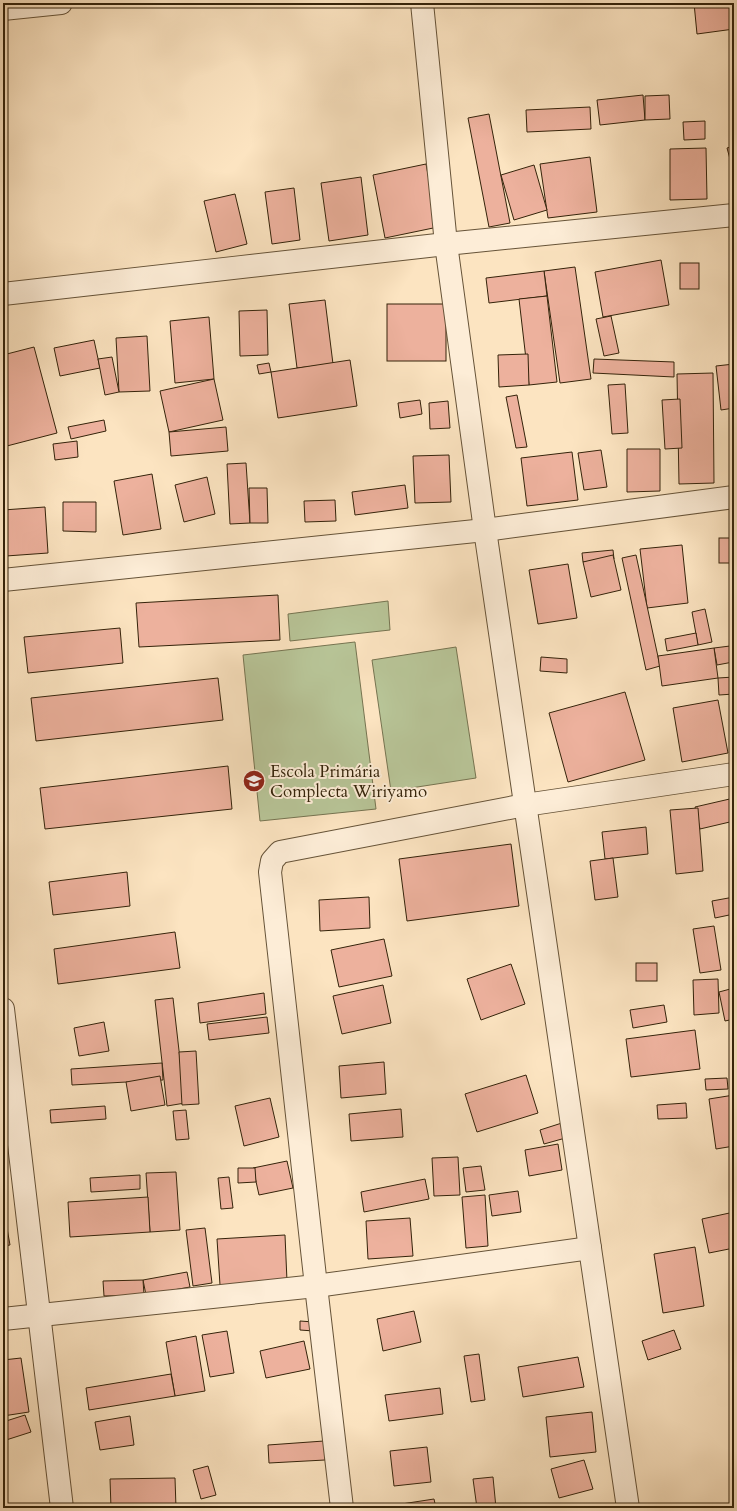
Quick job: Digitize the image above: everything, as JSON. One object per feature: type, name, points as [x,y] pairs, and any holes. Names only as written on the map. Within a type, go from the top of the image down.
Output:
[{"type":"street","points":[[3,9],[61,3]]},
{"type":"street","points":[[422,3],[446,244],[485,530],[628,1508]]},
{"type":"street","points":[[3,294],[446,244],[734,215]]},
{"type":"street","points":[[3,580],[485,530],[734,497]]},
{"type":"street","points":[[342,1508],[270,872],[272,861],[280,852],[525,805],[734,774]]},
{"type":"street","points":[[3,1009],[62,1508]]},
{"type":"street","points":[[3,1319],[316,1286],[590,1248]]},
{"type":"green space","points":[[388,601],[390,630],[290,641],[288,614]]},
{"type":"green space","points":[[355,642],[376,809],[260,821],[243,655]]},
{"type":"green space","points":[[456,647],[476,778],[391,791],[372,660]]},
{"type":"building","points":[[694,3],[734,3],[734,29],[697,34]]},
{"type":"building","points":[[643,95],[645,120],[600,125],[597,100]]},
{"type":"building","points":[[669,95],[670,119],[645,120],[645,96]]},
{"type":"building","points":[[590,107],[591,129],[527,132],[526,110]]},
{"type":"building","points":[[489,114],[510,223],[489,227],[468,118]]},
{"type":"building","points":[[705,121],[705,139],[684,140],[683,122]]},
{"type":"building","points":[[734,146],[734,170],[733,170],[727,148]]},
{"type":"building","points":[[706,148],[707,199],[670,200],[670,149]]},
{"type":"building","points":[[590,157],[597,212],[548,218],[540,164]]},
{"type":"building","points":[[426,164],[438,227],[385,238],[373,175]]},
{"type":"building","points":[[534,165],[547,210],[514,220],[501,175]]},
{"type":"building","points":[[361,177],[368,235],[329,241],[321,183]]},
{"type":"building","points":[[294,188],[300,240],[272,244],[265,192]]},
{"type":"building","points":[[235,194],[247,244],[216,252],[204,201]]},
{"type":"building","points":[[661,260],[669,305],[603,317],[595,272]]},
{"type":"building","points":[[680,263],[699,263],[699,289],[680,289]]},
{"type":"building","points":[[575,267],[591,379],[560,383],[544,271]]},
{"type":"building","points":[[544,271],[547,296],[489,303],[486,278]]},
{"type":"building","points":[[547,296],[557,382],[529,385],[519,299]]},
{"type":"building","points":[[325,300],[333,364],[297,368],[289,304]]},
{"type":"building","points":[[387,304],[446,304],[446,361],[387,361]]},
{"type":"building","points":[[267,310],[268,355],[240,356],[239,311]]},
{"type":"building","points":[[611,316],[619,353],[604,356],[596,319]]},
{"type":"building","points":[[209,317],[214,379],[175,383],[170,321]]},
{"type":"building","points":[[147,336],[150,391],[119,392],[116,338]]},
{"type":"building","points":[[94,340],[100,368],[60,376],[54,348]]},
{"type":"building","points":[[34,347],[57,433],[3,447],[3,355]]},
{"type":"building","points":[[528,354],[529,385],[499,387],[498,355]]},
{"type":"building","points":[[112,357],[119,392],[105,395],[98,359]]},
{"type":"building","points":[[594,359],[674,362],[674,377],[593,373]]},
{"type":"building","points":[[350,360],[357,406],[278,418],[271,372]]},
{"type":"building","points":[[269,363],[271,372],[259,374],[257,365]]},
{"type":"building","points":[[734,364],[734,408],[721,410],[716,366]]},
{"type":"building","points":[[713,373],[714,483],[679,484],[677,374]]},
{"type":"building","points":[[214,379],[223,420],[169,432],[160,391]]},
{"type":"building","points":[[625,384],[628,433],[612,434],[608,385]]},
{"type":"building","points":[[517,395],[527,447],[516,448],[506,397]]},
{"type":"building","points":[[680,399],[682,448],[665,449],[662,400]]},
{"type":"building","points":[[420,400],[422,414],[400,418],[398,403]]},
{"type":"building","points":[[448,401],[450,428],[430,429],[429,403]]},
{"type":"building","points":[[104,420],[106,431],[71,439],[68,427]]},
{"type":"building","points":[[226,427],[228,451],[171,456],[169,432]]},
{"type":"building","points":[[77,441],[78,457],[55,460],[53,444]]},
{"type":"building","points":[[627,449],[660,449],[660,491],[627,492]]},
{"type":"building","points":[[601,450],[607,487],[584,490],[578,453]]},
{"type":"building","points":[[572,452],[578,500],[527,506],[521,458]]},
{"type":"building","points":[[449,455],[451,502],[415,503],[413,456]]},
{"type":"building","points":[[3,461],[5,461],[7,489],[3,490]]},
{"type":"building","points":[[246,463],[250,523],[230,524],[227,464]]},
{"type":"building","points":[[152,474],[161,529],[123,535],[114,481]]},
{"type":"building","points":[[207,477],[215,514],[184,522],[175,485]]},
{"type":"building","points":[[405,485],[408,508],[355,515],[352,492]]},
{"type":"building","points":[[249,488],[267,488],[268,523],[250,523]]},
{"type":"building","points":[[335,500],[336,521],[305,522],[304,501]]},
{"type":"building","points":[[63,502],[96,502],[96,532],[63,531]]},
{"type":"building","points":[[45,507],[48,553],[6,556],[3,510]]},
{"type":"building","points":[[719,538],[734,538],[734,563],[719,563]]},
{"type":"building","points":[[682,545],[688,603],[647,608],[640,549]]},
{"type":"building","points":[[613,550],[614,559],[583,562],[582,553]]},
{"type":"building","points":[[613,555],[621,590],[591,597],[583,562]]},
{"type":"building","points":[[636,555],[660,666],[646,670],[622,558]]},
{"type":"building","points":[[568,564],[577,618],[538,624],[529,570]]},
{"type":"building","points":[[278,595],[280,640],[139,647],[136,603]]},
{"type":"building","points":[[705,609],[712,642],[698,645],[692,612]]},
{"type":"building","points":[[120,628],[123,663],[28,673],[24,637]]},
{"type":"building","points":[[696,633],[698,645],[667,651],[665,639]]},
{"type":"building","points":[[730,646],[733,662],[717,665],[714,648]]},
{"type":"building","points":[[714,648],[718,678],[662,686],[658,656]]},
{"type":"building","points":[[541,657],[567,659],[567,673],[540,671]]},
{"type":"building","points":[[734,677],[734,694],[719,695],[718,678]]},
{"type":"building","points":[[218,678],[223,720],[36,741],[31,698]]},
{"type":"building","points":[[625,692],[645,760],[568,782],[549,713]]},
{"type":"building","points":[[718,700],[728,753],[682,762],[673,708]]},
{"type":"building","points":[[228,766],[232,809],[45,829],[40,788]]},
{"type":"building","points":[[734,798],[734,821],[700,829],[695,807]]},
{"type":"building","points":[[698,808],[703,871],[676,874],[670,810]]},
{"type":"building","points":[[646,827],[648,854],[605,859],[602,832]]},
{"type":"building","points":[[511,844],[519,906],[407,921],[399,859]]},
{"type":"building","points":[[613,858],[618,897],[595,900],[590,861]]},
{"type":"building","points":[[127,872],[130,906],[53,915],[49,882]]},
{"type":"building","points":[[369,897],[370,928],[320,931],[319,900]]},
{"type":"building","points":[[734,897],[734,914],[715,918],[712,901]]},
{"type":"building","points":[[714,926],[721,970],[700,973],[693,929]]},
{"type":"building","points":[[175,932],[180,968],[58,984],[54,949]]},
{"type":"building","points":[[384,939],[392,976],[339,987],[331,950]]},
{"type":"building","points":[[636,963],[657,963],[657,981],[636,981]]},
{"type":"building","points":[[511,964],[525,1004],[481,1020],[467,979]]},
{"type":"building","points":[[718,979],[719,1013],[694,1015],[693,980]]},
{"type":"building","points":[[383,985],[391,1023],[342,1034],[333,996]]},
{"type":"building","points":[[734,988],[734,1019],[725,1021],[719,992]]},
{"type":"building","points":[[264,993],[266,1014],[200,1023],[198,1003]]},
{"type":"building","points":[[173,998],[185,1103],[167,1106],[155,1000]]},
{"type":"building","points":[[664,1005],[667,1022],[633,1028],[630,1010]]},
{"type":"building","points":[[267,1017],[269,1033],[209,1040],[207,1024]]},
{"type":"building","points":[[104,1022],[109,1051],[79,1056],[74,1028]]},
{"type":"building","points":[[695,1030],[700,1069],[631,1077],[626,1039]]},
{"type":"building","points":[[731,1035],[734,1035],[734,1088],[733,1088]]},
{"type":"building","points":[[196,1051],[199,1104],[182,1105],[179,1052]]},
{"type":"building","points":[[384,1062],[386,1094],[341,1098],[339,1066]]},
{"type":"building","points":[[162,1063],[163,1080],[72,1085],[71,1069]]},
{"type":"building","points":[[526,1075],[538,1113],[477,1132],[465,1094]]},
{"type":"building","points":[[160,1076],[165,1105],[131,1111],[126,1082]]},
{"type":"building","points":[[727,1078],[728,1089],[706,1090],[705,1079]]},
{"type":"building","points":[[734,1095],[734,1146],[716,1149],[709,1099]]},
{"type":"building","points":[[270,1098],[279,1137],[244,1146],[235,1106]]},
{"type":"building","points":[[686,1103],[687,1118],[658,1119],[657,1105]]},
{"type":"building","points":[[105,1106],[106,1119],[51,1123],[50,1110]]},
{"type":"building","points":[[401,1109],[403,1137],[351,1141],[349,1114]]},
{"type":"building","points":[[186,1110],[189,1139],[176,1140],[173,1111]]},
{"type":"building","points":[[565,1122],[569,1137],[544,1144],[540,1130]]},
{"type":"building","points":[[558,1144],[562,1170],[529,1176],[525,1150]]},
{"type":"building","points":[[458,1157],[460,1195],[434,1196],[432,1158]]},
{"type":"building","points":[[287,1161],[293,1188],[259,1195],[253,1168]]},
{"type":"building","points":[[481,1166],[485,1190],[466,1192],[463,1168]]},
{"type":"building","points":[[238,1168],[255,1168],[256,1182],[238,1183]]},
{"type":"building","points":[[176,1172],[180,1230],[150,1232],[146,1173]]},
{"type":"building","points":[[140,1175],[140,1189],[91,1192],[90,1178]]},
{"type":"building","points":[[229,1177],[233,1208],[221,1209],[218,1178]]},
{"type":"building","points":[[425,1179],[429,1199],[364,1212],[361,1192]]},
{"type":"building","points":[[518,1191],[521,1212],[492,1216],[489,1195]]},
{"type":"building","points":[[485,1195],[488,1246],[466,1248],[462,1197]]},
{"type":"building","points":[[148,1197],[150,1232],[70,1237],[68,1202]]},
{"type":"building","points":[[3,1206],[10,1245],[3,1246]]},
{"type":"building","points":[[734,1212],[734,1248],[709,1253],[702,1219]]},
{"type":"building","points":[[410,1218],[413,1256],[368,1259],[366,1221]]},
{"type":"building","points":[[205,1228],[212,1283],[193,1286],[186,1230]]},
{"type":"building","points":[[285,1235],[287,1281],[220,1285],[217,1239]]},
{"type":"building","points":[[695,1247],[704,1306],[663,1313],[654,1254]]},
{"type":"building","points":[[187,1272],[190,1287],[146,1295],[143,1280]]},
{"type":"building","points":[[143,1280],[144,1295],[104,1296],[103,1281]]},
{"type":"building","points":[[414,1311],[421,1342],[383,1351],[377,1319]]},
{"type":"building","points":[[300,1321],[314,1322],[314,1331],[300,1330]]},
{"type":"building","points":[[674,1330],[681,1349],[648,1360],[642,1341]]},
{"type":"building","points":[[227,1331],[234,1373],[210,1377],[202,1335]]},
{"type":"building","points":[[196,1336],[205,1391],[175,1396],[166,1342]]},
{"type":"building","points":[[304,1341],[310,1369],[266,1378],[260,1351]]},
{"type":"building","points":[[479,1354],[485,1400],[471,1402],[464,1356]]},
{"type":"building","points":[[578,1357],[584,1387],[523,1397],[518,1367]]},
{"type":"building","points":[[21,1358],[29,1412],[3,1416],[3,1360]]},
{"type":"building","points":[[171,1374],[175,1396],[89,1410],[86,1388]]},
{"type":"building","points":[[440,1388],[443,1414],[389,1421],[385,1395]]},
{"type":"building","points":[[592,1412],[596,1452],[550,1457],[546,1417]]},
{"type":"building","points":[[25,1415],[31,1432],[3,1441],[3,1422]]},
{"type":"building","points":[[130,1416],[134,1445],[100,1450],[95,1422]]},
{"type":"building","points":[[324,1441],[325,1460],[269,1463],[268,1445]]},
{"type":"building","points":[[427,1447],[431,1482],[394,1486],[390,1451]]},
{"type":"building","points":[[734,1447],[734,1473],[731,1448]]},
{"type":"building","points":[[584,1460],[593,1489],[559,1498],[551,1469]]},
{"type":"building","points":[[208,1466],[216,1495],[201,1499],[193,1470]]},
{"type":"building","points":[[493,1477],[496,1508],[477,1508],[473,1479]]},
{"type":"building","points":[[175,1478],[176,1508],[111,1508],[110,1479]]},
{"type":"building","points":[[434,1499],[436,1508],[396,1508],[395,1505]]},
{"type":"building","points":[[734,1504],[734,1508],[711,1508]]},
{"type":"place","name":"Escola Primária Complecta Wiriyamo","points":[[254,781]]}]
